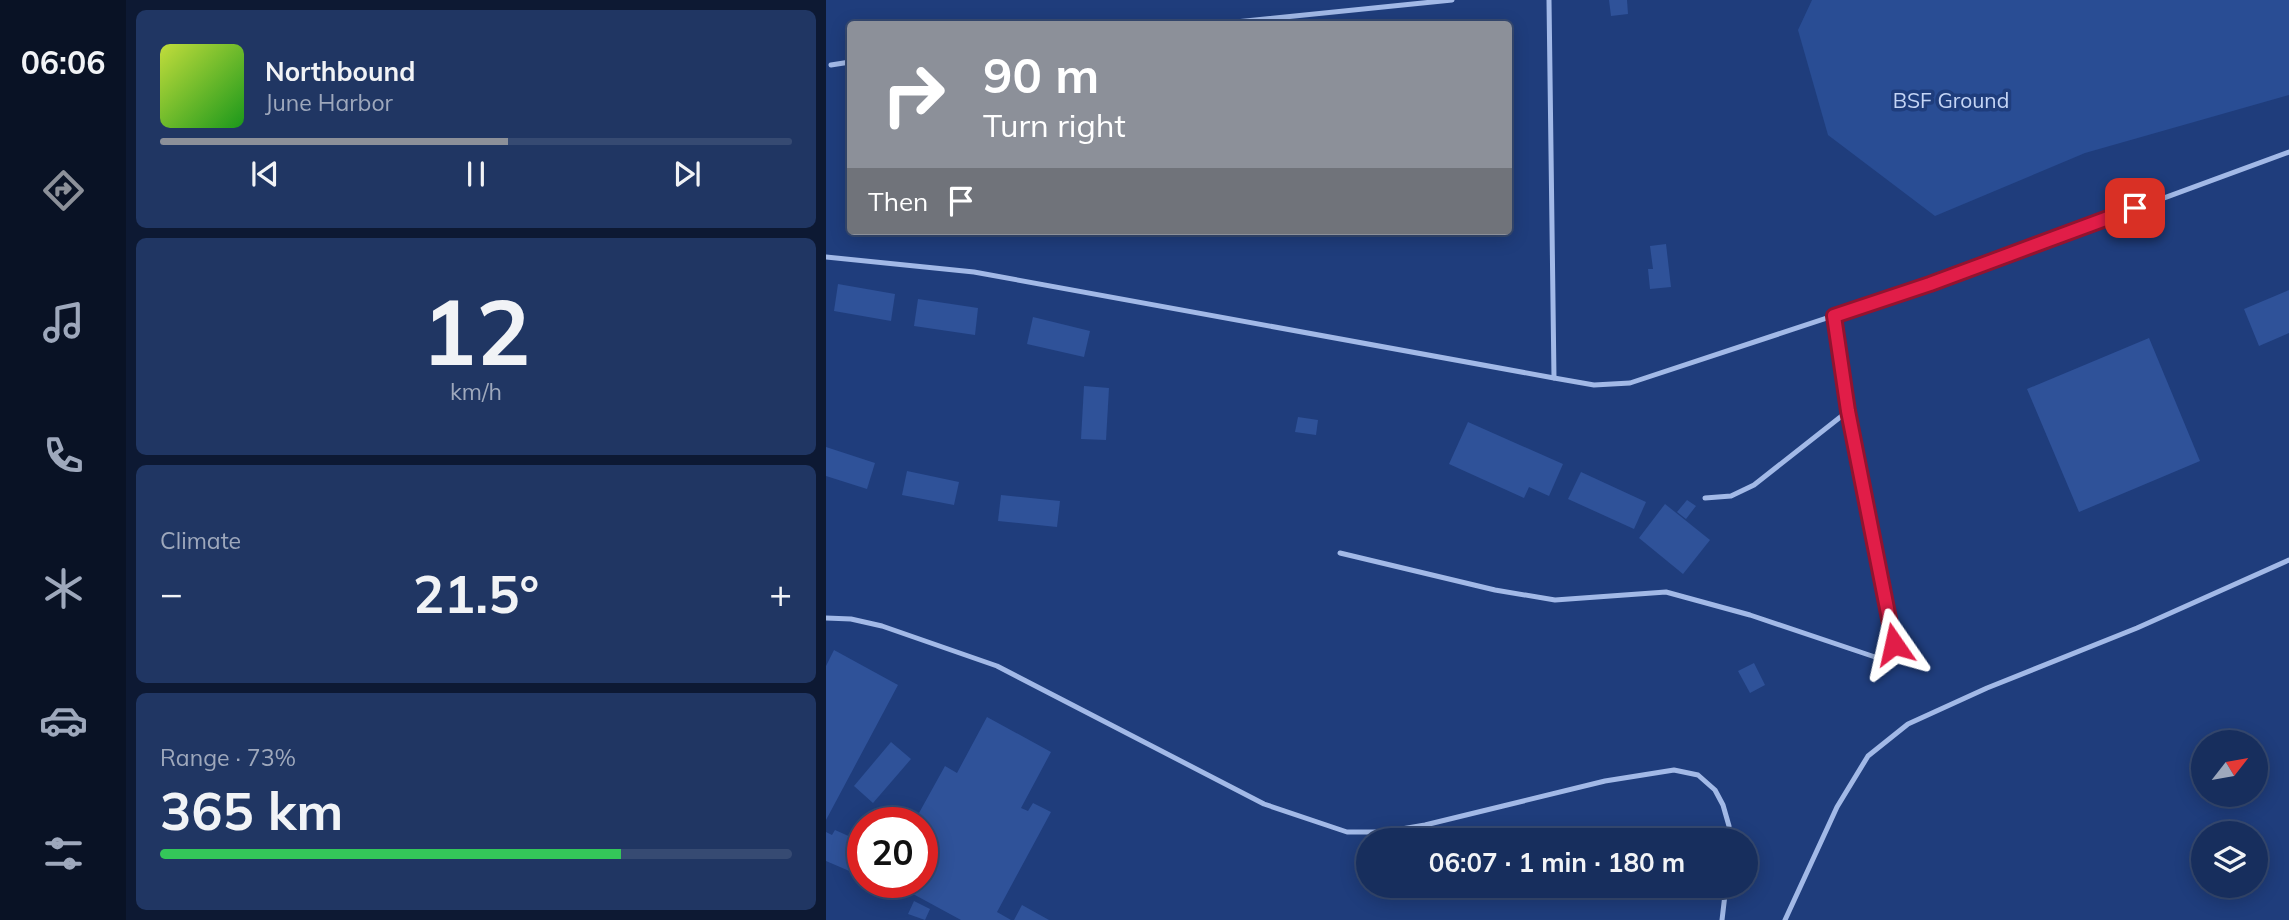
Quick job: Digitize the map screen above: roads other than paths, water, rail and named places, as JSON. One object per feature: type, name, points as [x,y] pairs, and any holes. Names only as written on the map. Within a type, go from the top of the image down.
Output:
[{"type":"lane","points":[[1246,21],[1452,0]]},
{"type":"lane","points":[[1549,0],[1554,378]]},
{"type":"lane","points":[[831,65],[847,62]]},
{"type":"lane","points":[[826,257],[974,272],[1594,385],[1630,383],[1930,284],[2289,152]]},
{"type":"lane","points":[[1340,553],[1495,590],[1555,600],[1667,592],[1750,615],[1878,658],[1889,653],[1894,644],[1848,411],[1834,316]]},
{"type":"lane","points":[[1706,498],[1731,496],[1754,485],[1848,411]]},
{"type":"lane","points":[[1785,920],[1837,807],[1868,756],[1908,724],[1987,688],[2137,628],[2289,560]]},
{"type":"lane","points":[[826,618],[851,619],[882,626],[997,666],[1264,804],[1347,832],[1356,832]]},
{"type":"lane","points":[[1407,828],[1605,781],[1674,770],[1698,775],[1714,790],[1723,805],[1729,828]]},
{"type":"lane","points":[[1722,920],[1725,898]]},
{"type":"park label","name":"BSF Ground","points":[[1951,101]]}]
